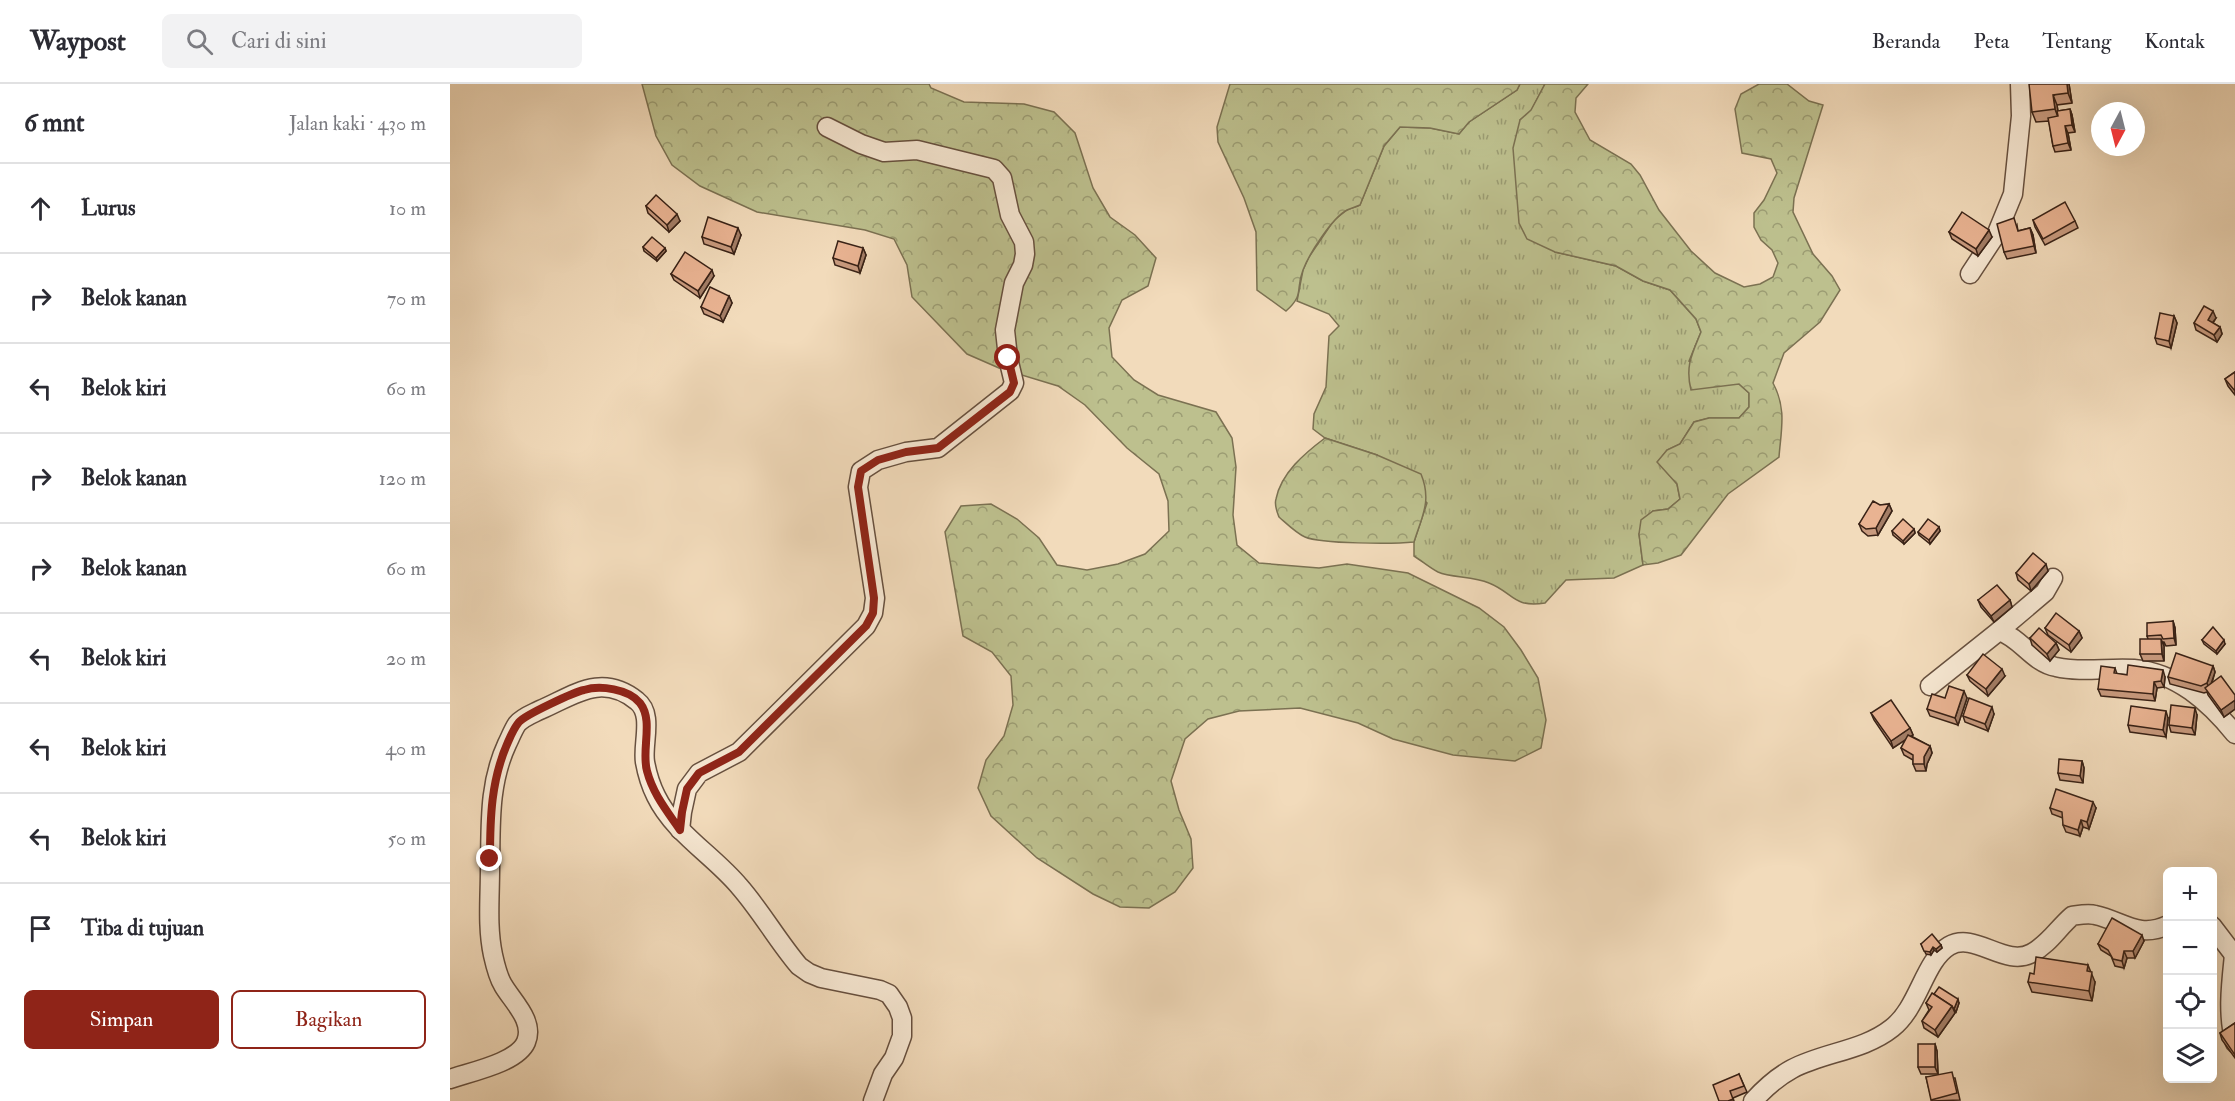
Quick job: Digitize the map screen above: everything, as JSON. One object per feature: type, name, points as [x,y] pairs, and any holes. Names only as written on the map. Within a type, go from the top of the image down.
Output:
[{"type":"street","points":[[1970,274],[1997,233],[2013,194],[2021,116],[2020,84]]},
{"type":"street","points":[[680,830],[687,789],[699,773],[739,752],[866,626],[873,613],[874,598],[870,560],[858,487],[861,471],[878,460],[906,452],[938,448],[1010,392],[1014,383],[1005,330],[1014,282],[1023,265],[1025,254],[1024,242],[1010,215],[1002,178],[994,169],[917,150],[884,152],[861,144],[827,127]]},
{"type":"street","points":[[1930,686],[2045,592],[2053,578]]},
{"type":"street","points":[[1999,631],[2010,635],[2040,661],[2054,667],[2087,671],[2133,669],[2164,676],[2182,685],[2217,712],[2235,734]]},
{"type":"street","points":[[450,1079],[507,1059],[526,1042],[528,1031],[524,1017],[502,985],[496,964],[489,915],[490,815],[494,782],[503,753],[519,723],[525,717],[577,692],[593,687],[615,690],[640,702],[646,727],[644,759],[657,797],[680,830],[738,884],[799,966],[808,973],[821,978],[880,990],[889,994],[898,1007],[902,1018],[902,1036],[894,1058],[883,1074],[873,1101]]},
{"type":"street","points":[[1753,1101],[1778,1078],[1793,1069],[1869,1042],[1892,1028],[1915,1002],[1924,979],[1938,956],[1949,946],[1962,941],[2017,957],[2030,954],[2050,940],[2072,916],[2094,914],[2125,927],[2154,931],[2163,927]]},
{"type":"street","points":[[2217,932],[2235,955],[2230,993],[2232,1032],[2235,1043]]},
{"type":"green space","points":[[642,84],[929,84],[931,88],[964,102],[1024,104],[1054,112],[1075,133],[1093,188],[1110,217],[1135,235],[1156,258],[1148,286],[1122,300],[1109,328],[1112,357],[1134,380],[1158,395],[1216,412],[1232,438],[1236,467],[1233,515],[1237,545],[1259,563],[1319,568],[1347,564],[1408,573],[1479,608],[1504,627],[1538,678],[1546,720],[1541,748],[1515,761],[1453,755],[1393,739],[1358,723],[1300,708],[1239,711],[1208,719],[1185,739],[1171,781],[1179,810],[1191,839],[1193,868],[1175,892],[1149,908],[1120,907],[1093,894],[1037,858],[991,816],[978,788],[986,760],[1004,736],[1013,705],[1011,676],[992,652],[963,636],[945,532],[961,506],[991,504],[1017,519],[1039,538],[1057,565],[1087,570],[1118,564],[1145,554],[1169,531],[1168,501],[1159,474],[1127,448],[1085,405],[1058,386],[999,368],[967,354],[912,297],[907,265],[894,239],[865,230],[757,212],[700,186],[672,165],[656,136]]},
{"type":"green space","points":[[1230,84],[1520,84],[1517,90],[1469,122],[1459,134],[1430,128],[1400,127],[1384,146],[1360,205],[1341,214],[1328,228],[1310,255],[1303,270],[1298,296],[1286,311],[1257,290],[1256,232],[1244,198],[1218,142],[1217,127]]},
{"type":"green space","points":[[1520,84],[1545,84],[1531,111],[1520,120],[1555,252],[1616,266],[1643,281],[1670,290],[1696,319],[1701,332],[1689,361],[1739,384],[1749,393],[1749,407],[1739,418],[1709,418],[1694,422],[1680,444],[1667,450],[1658,462],[1677,484],[1680,499],[1668,509],[1653,511],[1639,534],[1643,565],[1614,578],[1566,580],[1545,603],[1534,604],[1520,602],[1483,581],[1438,572],[1414,556],[1414,542],[1427,503],[1377,455],[1325,438],[1313,429],[1314,414],[1326,387],[1329,336],[1339,326],[1329,314],[1297,301],[1303,270],[1309,257],[1334,220],[1347,210],[1360,205],[1384,146],[1400,127],[1430,128],[1459,134],[1469,122],[1517,90]]},
{"type":"green space","points":[[1545,84],[1588,84],[1576,98],[1575,112],[1590,140],[1631,164],[1640,175],[1659,210],[1691,251],[1715,273],[1744,287],[1760,284],[1773,277],[1778,263],[1772,250],[1761,240],[1754,227],[1754,213],[1764,200],[1777,173],[1771,159],[1742,153],[1735,109],[1741,94],[1759,84],[1787,84],[1809,101],[1823,105],[1794,198],[1793,212],[1813,254],[1832,276],[1840,290],[1820,322],[1784,353],[1773,383],[1782,411],[1779,457],[1728,494],[1681,555],[1658,563],[1643,565],[1639,534],[1641,520],[1653,511],[1668,509],[1680,499],[1677,484],[1657,462],[1667,450],[1680,444],[1694,422],[1709,418],[1739,418],[1749,407],[1749,393],[1739,384],[1691,390],[1689,367],[1701,332],[1696,319],[1670,290],[1643,281],[1616,266],[1555,252],[1527,239],[1519,223],[1513,148],[1520,120],[1531,110]]},
{"type":"green space","points":[[1325,438],[1377,455],[1421,474],[1426,501],[1414,542],[1358,543],[1313,539],[1298,533],[1279,517],[1275,501],[1288,472]]},
{"type":"building","points":[[2029,84],[2067,84],[2068,93],[2053,95],[2055,109],[2032,112]]},
{"type":"building","points":[[2070,109],[2072,125],[2065,126],[2068,143],[2053,146],[2048,118],[2058,116],[2057,111]]},
{"type":"building","points":[[656,195],[677,214],[667,225],[646,206]]},
{"type":"building","points":[[2065,202],[2075,221],[2043,239],[2033,220]]},
{"type":"building","points":[[1962,212],[1989,230],[1976,249],[1949,232]]},
{"type":"building","points":[[708,217],[738,228],[731,247],[702,237]]},
{"type":"building","points":[[2014,218],[2018,231],[2030,228],[2034,246],[2004,252],[1997,224]]},
{"type":"building","points":[[652,237],[665,248],[656,258],[643,247]]},
{"type":"building","points":[[838,241],[863,248],[858,266],[833,258]]},
{"type":"building","points":[[685,252],[712,270],[698,291],[671,274]]},
{"type":"building","points":[[710,287],[729,296],[720,316],[701,307]]},
{"type":"building","points":[[2204,306],[2213,311],[2208,320],[2220,327],[2214,335],[2194,323]]},
{"type":"building","points":[[2160,313],[2174,316],[2169,341],[2155,338]]},
{"type":"building","points":[[2235,372],[2235,391],[2225,379]]},
{"type":"building","points":[[1873,501],[1880,505],[1889,504],[1876,528],[1866,529],[1859,524]]},
{"type":"building","points":[[1903,519],[1914,529],[1903,541],[1892,531]]},
{"type":"building","points":[[1928,519],[1939,527],[1929,540],[1918,532]]},
{"type":"building","points":[[2033,553],[2046,564],[2029,584],[2016,573]]},
{"type":"building","points":[[1997,585],[2010,600],[1991,616],[1978,600]]},
{"type":"building","points":[[2056,613],[2079,631],[2069,645],[2045,628]]},
{"type":"building","points":[[2173,621],[2174,638],[2163,639],[2161,635],[2147,636],[2147,623]]},
{"type":"building","points":[[2213,627],[2224,640],[2216,651],[2202,640]]},
{"type":"building","points":[[2039,628],[2056,643],[2047,654],[2030,638]]},
{"type":"building","points":[[2140,639],[2161,639],[2162,654],[2140,654]]},
{"type":"building","points":[[2176,653],[2213,666],[2207,683],[2201,686],[2168,677]]},
{"type":"building","points":[[1983,654],[2002,669],[1986,689],[1967,675]]},
{"type":"building","points":[[2128,665],[2163,670],[2161,681],[2154,682],[2153,694],[2098,689],[2101,666],[2115,668],[2114,673],[2127,675]]},
{"type":"building","points":[[2221,676],[2235,695],[2235,700],[2221,710],[2205,688]]},
{"type":"building","points":[[1949,686],[1964,691],[1955,718],[1927,709],[1932,694],[1945,698]]},
{"type":"building","points":[[1969,698],[1992,707],[1985,724],[1963,716]]},
{"type":"building","points":[[1891,700],[1910,728],[1891,741],[1871,713]]},
{"type":"building","points":[[2171,705],[2195,708],[2192,728],[2169,725]]},
{"type":"building","points":[[2131,706],[2166,711],[2163,730],[2128,725]]},
{"type":"building","points":[[1908,735],[1930,746],[1924,757],[1924,764],[1913,764],[1913,755],[1901,748]]},
{"type":"building","points":[[2059,759],[2082,761],[2080,776],[2058,773]]},
{"type":"building","points":[[2056,789],[2093,802],[2087,822],[2081,820],[2078,830],[2063,825],[2062,812],[2050,808]]},
{"type":"building","points":[[2112,918],[2142,935],[2133,951],[2124,951],[2122,961],[2113,959],[2108,950],[2098,944]]},
{"type":"building","points":[[1932,934],[1941,945],[1936,949],[1933,947],[1930,952],[1924,951],[1921,944]]},
{"type":"building","points":[[2036,957],[2088,965],[2087,971],[2092,972],[2089,991],[2028,982],[2030,973],[2034,974]]},
{"type":"building","points":[[1939,987],[1958,999],[1954,1009],[1934,994]]},
{"type":"building","points":[[1932,993],[1952,1006],[1935,1030],[1922,1021],[1932,1007],[1926,1003]]},
{"type":"building","points":[[2235,1023],[2235,1055],[2220,1033]]},
{"type":"building","points":[[1918,1044],[1935,1044],[1935,1067],[1918,1067]]},
{"type":"building","points":[[1952,1072],[1957,1093],[1931,1100],[1926,1077]]},
{"type":"building","points":[[1739,1074],[1744,1086],[1730,1091],[1733,1099],[1719,1101],[1713,1085]]},
{"type":"route","points":[[490,859],[490,815],[494,782],[503,753],[514,729],[525,717],[577,692],[593,687],[615,690],[640,702],[646,727],[644,759],[646,770],[657,797],[680,830],[687,789],[699,773],[739,752],[866,626],[873,613],[874,598],[869,550],[858,487],[861,471],[878,460],[906,452],[938,448],[963,429],[1010,392],[1014,383],[1008,358]]}]
